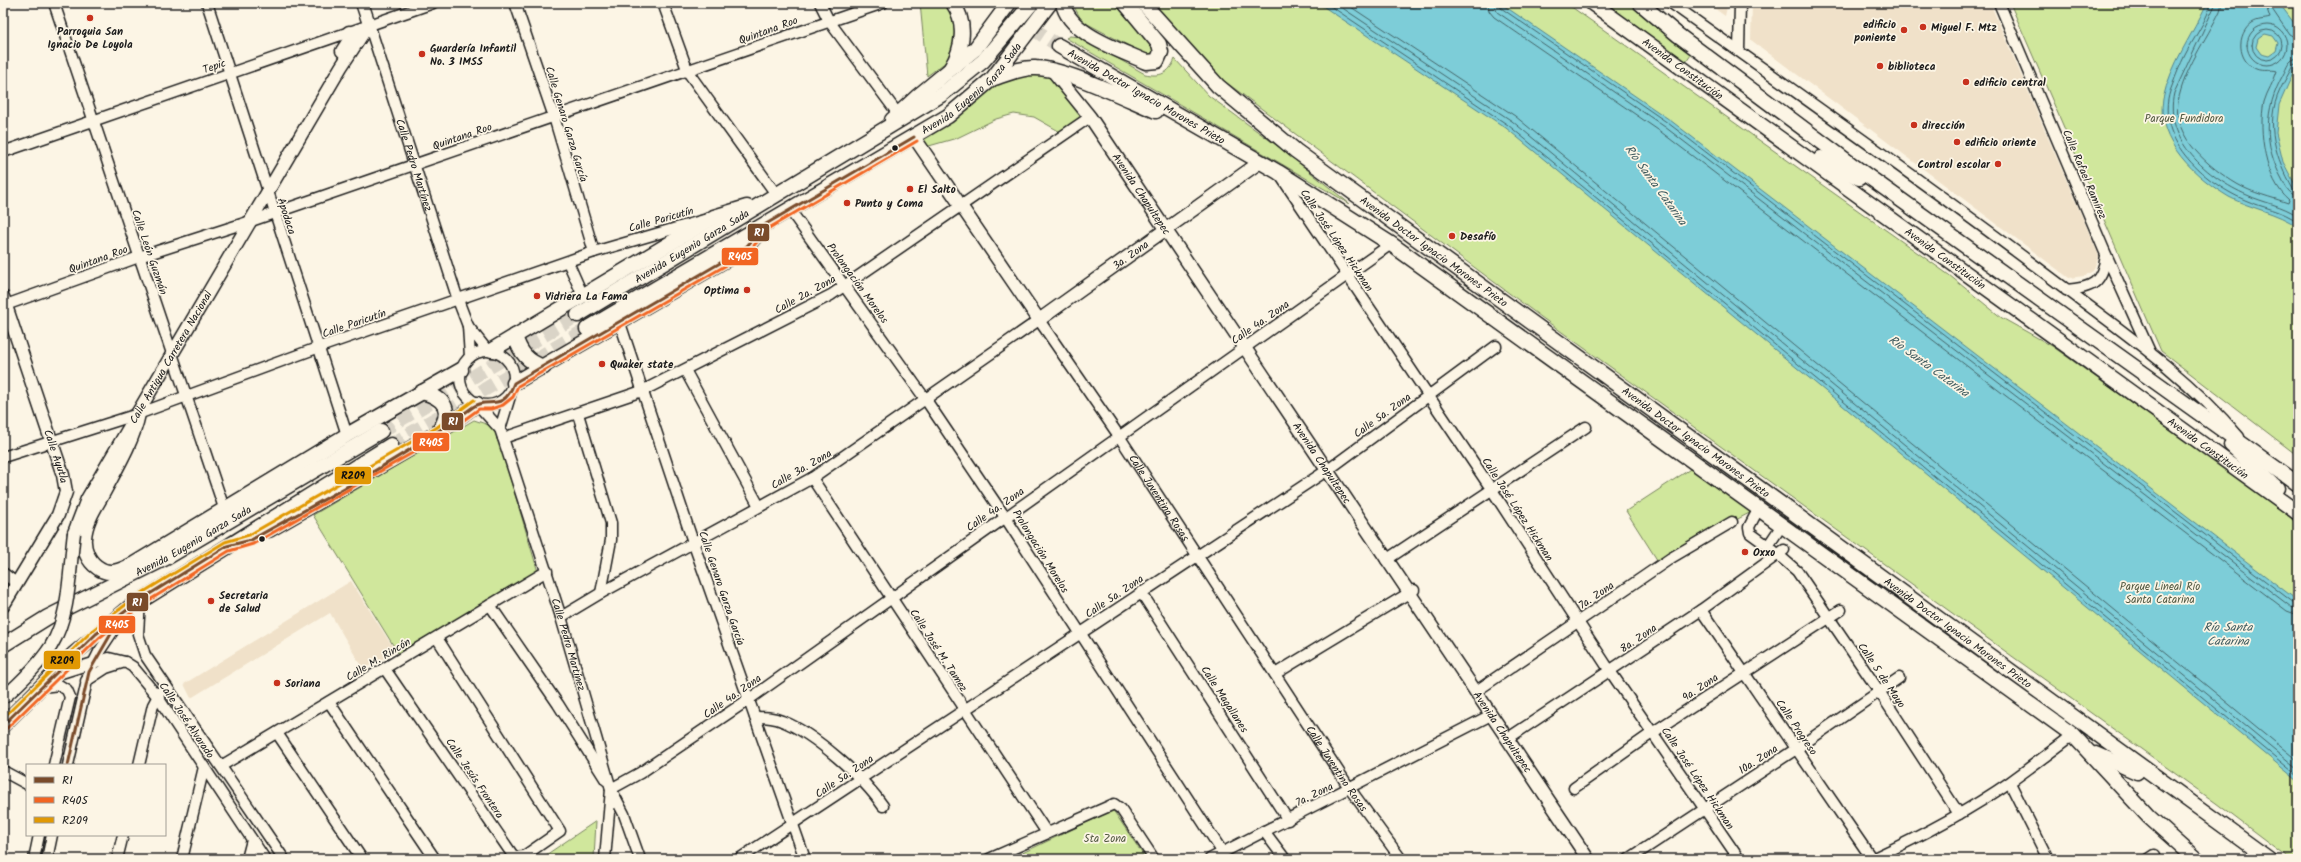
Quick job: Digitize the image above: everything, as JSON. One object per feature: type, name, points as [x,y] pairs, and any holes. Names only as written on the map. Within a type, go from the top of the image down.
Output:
[{"type":"highway","points":[[949,70],[958,57],[962,37],[959,15],[953,3]]},
{"type":"highway","name":"Avenida Eugenio Garza Sada","points":[[578,315],[776,194],[887,130],[963,79],[994,50],[1032,3]]},
{"type":"highway","name":"Avenida Eugenio Garza Sada","points":[[587,329],[914,137],[967,102],[994,78],[1050,3]]},
{"type":"highway","points":[[1063,3],[1068,17],[1083,31],[1146,62],[1157,61],[1161,52],[1159,44],[1125,3]]},
{"type":"highway","name":"Avenida Doctor Ignacio Morones Prieto","points":[[1143,3],[1218,86],[1296,151],[2159,781],[2269,859]]},
{"type":"highway","name":"Avenida Constitución","points":[[1592,3],[2298,513]]},
{"type":"highway","name":"Avenida Constitución","points":[[1640,3],[1678,35],[1909,205],[2298,484]]},
{"type":"highway","points":[[887,130],[898,114],[975,49],[1000,4]]},
{"type":"highway","name":"Avenida Doctor Ignacio Morones Prieto","points":[[1059,46],[1197,127],[1278,172],[1391,244],[2073,735],[2149,816],[2196,859]]},
{"type":"highway","points":[[994,78],[1028,68],[1052,70],[1197,127]]},
{"type":"highway","points":[[1771,131],[1909,205]]},
{"type":"highway","points":[[489,350],[583,296],[714,217],[736,209],[756,206]]},
{"type":"highway","points":[[513,386],[740,252],[754,239],[766,224]]},
{"type":"highway","points":[[515,336],[525,357],[533,364],[544,367]]},
{"type":"highway","points":[[138,414],[133,432],[86,526],[84,547],[96,566],[108,573],[121,570],[145,557],[347,435],[461,370]]},
{"type":"highway","points":[[422,392],[439,398],[445,407],[446,419],[439,432]]},
{"type":"highway","points":[[2184,403],[2298,507]]},
{"type":"highway","points":[[228,546],[258,536],[439,432],[477,404]]},
{"type":"highway","name":"Avenida Eugenio Garza Sada","points":[[3,645],[48,617],[166,558],[381,431]]},
{"type":"highway","name":"Avenida Eugenio Garza Sada","points":[[3,726],[96,634],[134,604],[391,445]]},
{"type":"highway","points":[[194,542],[221,510]]},
{"type":"highway","points":[[145,557],[166,558]]},
{"type":"highway","points":[[2091,753],[2159,781]]},
{"type":"main road","name":"Calle Pedro Martínez","points":[[362,3],[369,24]]},
{"type":"main road","name":"Calle Antigua Carretera Nacional","points":[[3,698],[36,666],[57,635],[67,597],[74,533],[87,499],[327,92],[369,24]]},
{"type":"main road","points":[[327,92],[326,80],[351,37],[349,32]]},
{"type":"main road","name":"Avenida Chapultepec","points":[[1052,70],[1090,117],[1168,228],[1478,690],[1491,715],[1510,737],[1588,859]]},
{"type":"main road","name":"Calle Juventino Rosas","points":[[914,137],[1039,320]]},
{"type":"main road","name":"3a. Zona","points":[[1039,320],[1260,162]]},
{"type":"main road","name":"Calle Ayutla","points":[[3,606],[58,515],[65,498],[65,485],[51,440],[4,303]]},
{"type":"main road","points":[[1478,690],[1596,859]]},
{"type":"street","name":"Calle León Guzmán","points":[[54,3],[139,257],[188,394],[221,510]]},
{"type":"street","name":"Apodaca","points":[[207,3],[267,194],[347,435]]},
{"type":"street","name":"Tepic","points":[[3,152],[433,3]]},
{"type":"street","name":"Calle Genaro Garza García","points":[[515,3],[554,117],[594,252]]},
{"type":"street","points":[[663,3],[688,72],[776,194]]},
{"type":"street","points":[[820,3],[829,21],[898,114]]},
{"type":"street","name":"Quintana Roo","points":[[4,303],[251,221],[414,164],[688,72],[883,3]]},
{"type":"street","points":[[1672,3],[1986,229],[2151,354],[2201,396],[2249,450]]},
{"type":"street","points":[[1739,51],[1740,3]]},
{"type":"street","name":"Calle Rafael Ramírez","points":[[1999,3],[2106,256],[2151,354]]},
{"type":"street","name":"Calle Pedro Martínez","points":[[369,24],[458,300],[468,326],[470,357]]},
{"type":"street","name":"Calle 2a. Zona","points":[[502,433],[578,414],[642,391],[845,286],[961,204],[1090,117]]},
{"type":"street","name":"Calle José López Hickman","points":[[1278,172],[1346,276],[1492,490],[1610,671],[1739,859]]},
{"type":"street","name":"Prolongación Morelos","points":[[790,210],[926,400],[1005,517],[1079,634],[1223,852]]},
{"type":"street","name":"Calle Paricutín","points":[[3,457],[51,440],[138,414],[188,394],[317,348],[594,252],[663,230],[714,217]]},
{"type":"street","name":"Calle 4a. Zona","points":[[611,789],[640,773],[748,700],[1391,244]]},
{"type":"street","points":[[2066,290],[2083,288],[2096,282],[2104,271],[2106,256]]},
{"type":"street","points":[[568,262],[583,296]]},
{"type":"street","name":"Calle 3a. Zona","points":[[561,617],[693,542],[812,478],[1039,320]]},
{"type":"street","name":"Calle Juventino Rosas","points":[[1039,320],[1119,436],[1350,789],[1401,859]]},
{"type":"street","name":"Calle Genaro Garza García","points":[[620,323],[693,542],[805,859]]},
{"type":"street","name":"Calle Pedro Martínez","points":[[468,326],[489,350]]},
{"type":"street","name":"Calle 5a. Zona","points":[[739,859],[862,779],[1329,468],[1496,346]]},
{"type":"street","points":[[502,433],[513,386],[515,376],[509,360],[502,354],[489,350],[477,352],[470,357],[461,370],[460,378],[464,392],[477,404],[497,403],[504,399],[513,386]]},
{"type":"street","points":[[685,370],[759,506]]},
{"type":"street","name":"Calle Pedro Martínez","points":[[477,404],[502,433],[561,617],[611,789],[624,814],[640,859]]},
{"type":"street","points":[[578,414],[611,523],[611,540],[601,593]]},
{"type":"street","points":[[1389,558],[1586,427]]},
{"type":"street","name":"Calle José M. Tamez","points":[[812,478],[964,710],[1047,833]]},
{"type":"street","name":"Calle 5 de Mayo","points":[[1759,508],[1749,530],[1752,535],[1768,546],[1782,552],[1797,571],[1879,691],[1959,814]]},
{"type":"street","name":"7a. Zona","points":[[1478,690],[1672,558],[1732,522]]},
{"type":"street","points":[[1768,546],[1782,525]]},
{"type":"street","name":"8a. Zona","points":[[1510,737],[1701,610],[1782,552]]},
{"type":"street","name":"Calle M. Rincón","points":[[221,766],[437,638],[546,571]]},
{"type":"street","points":[[3,573],[16,583]]},
{"type":"street","name":"Calle Magallanes","points":[[1141,592],[1288,820]]},
{"type":"street","points":[[1275,674],[1412,592]]},
{"type":"street","points":[[68,764],[86,681],[94,661],[134,604]]},
{"type":"street","name":"Calle José Alvarado","points":[[134,604],[140,644],[165,686],[284,859]]},
{"type":"street","points":[[490,605],[558,704],[611,789],[605,859]]},
{"type":"street","name":"Calle Progreso","points":[[1701,610],[1872,859]]},
{"type":"street","name":"9a. Zona","points":[[1574,788],[1652,733],[1841,610]]},
{"type":"street","name":"Calle Jesús Frontera","points":[[385,669],[514,857],[524,856],[560,831],[437,638]]},
{"type":"street","name":"Calle José Alvarado","points":[[54,676],[94,661],[109,658],[125,662],[140,674],[157,696],[265,859]]},
{"type":"street","points":[[86,681],[106,668],[125,662]]},
{"type":"street","name":"10a. Zona","points":[[1629,859],[1899,678]]},
{"type":"street","points":[[42,687],[59,685],[67,690],[70,696],[54,764]]},
{"type":"street","points":[[139,764],[157,696],[165,686]]},
{"type":"street","points":[[329,702],[435,859]]},
{"type":"street","name":"7a. Zona","points":[[1210,859],[1350,789],[1491,715]]},
{"type":"street","points":[[755,717],[784,721],[829,751],[862,779],[883,806]]},
{"type":"street","points":[[277,734],[362,859]]},
{"type":"street","points":[[1872,859],[1912,840],[1959,814],[2010,782],[2073,735]]},
{"type":"street","points":[[182,859],[204,767]]},
{"type":"street","points":[[3,771],[26,783]]},
{"type":"street","points":[[2010,782],[2048,859]]},
{"type":"street","points":[[232,810],[245,802]]},
{"type":"street","points":[[989,859],[1005,856],[1047,833],[1114,804],[1121,809],[1154,859]]},
{"type":"street","points":[[1264,831],[1284,859]]},
{"type":"street","points":[[34,859],[39,836]]},
{"type":"street","points":[[47,859],[52,836]]},
{"type":"street","points":[[117,859],[123,836]]},
{"type":"street","points":[[247,859],[252,840]]},
{"type":"shaded area","points":[[1707,3],[1728,3],[1725,16]]},
{"type":"shaded area","points":[[1752,3],[1990,3],[2099,256],[2093,271],[2084,276],[2069,278],[1751,40]]},
{"type":"shaded area","points":[[351,581],[396,652],[363,669],[330,613],[191,698],[184,684]]},
{"type":"green space","points":[[920,3],[946,3],[952,11],[958,30],[950,59],[927,76]]},
{"type":"green space","points":[[1072,3],[1114,3],[1155,49],[1155,54],[1150,57],[1082,21]]},
{"type":"green space","name":"Parque Lineal Río Santa Catarina","points":[[1154,3],[1566,3],[1949,275],[2002,318],[2052,346],[2250,487],[2290,517],[2298,526],[2298,859],[2290,859],[2216,803],[1541,317],[1223,80],[1201,59]]},
{"type":"green space","points":[[1599,3],[1630,3],[1693,52],[1684,65]]},
{"type":"green space","name":"Parque Fundidora","points":[[2010,3],[2298,3],[2298,456],[2161,351]]},
{"type":"green space","points":[[1070,36],[1080,37],[1145,74],[1160,75],[1170,68],[1175,59],[1209,96],[1279,147],[1350,204],[1066,38]]},
{"type":"green space","points":[[1043,69],[1090,117],[1064,134],[1034,117],[1014,114],[996,119],[957,138],[922,148],[914,137],[986,86]]},
{"type":"green space","points":[[474,420],[495,427],[538,572],[398,653],[313,515]]},
{"type":"green space","points":[[1698,464],[1759,508],[1732,522],[1661,566],[1626,511]]},
{"type":"green space","name":"5ta Zona","points":[[1113,810],[1146,859],[1015,859],[1014,857]]},
{"type":"green space","points":[[596,821],[594,859],[540,859]]},
{"type":"water","name":"Río Santa Catarina","points":[[1318,3],[1500,3],[1670,120],[2298,601],[2298,781],[1506,128]]},
{"type":"water","points":[[2207,3],[2279,3],[2294,23],[2298,35],[2298,62],[2279,105],[2276,133],[2283,162],[2298,190],[2298,227],[2281,218],[2229,197],[2204,180],[2181,157],[2165,129],[2162,114],[2166,86],[2176,62]],"holes":[[[2265,34],[2273,36],[2278,43],[2276,51],[2269,56],[2261,54],[2256,47],[2258,39]]]},
{"type":"tunnel","points":[[997,5],[1059,46]]},
{"type":"tunnel","points":[[381,431],[578,315]]},
{"type":"tunnel","points":[[391,445],[587,329]]},
{"type":"transit line","name":"R1","points":[[3,725],[96,634],[140,600],[227,546],[251,540],[364,477],[447,426],[478,404],[500,401],[510,392],[514,383],[727,259],[747,246],[766,224],[914,137]]},
{"type":"transit line","name":"R405","points":[[6,729],[99,638],[143,604],[229,551],[253,544],[442,436],[479,409],[491,409],[503,405],[513,397],[518,386],[730,263],[750,250],[769,228],[917,141]]},
{"type":"transit line","name":"R209","points":[[3,718],[93,630],[137,596],[225,542],[249,535],[436,428],[474,400]]},
{"type":"transit line","name":"R1","points":[[68,764],[89,672],[111,634]]},
{"type":"place","name":"Parroquia San Ignacio De Loyola","points":[[90,18]]},
{"type":"place","name":"Miguel F. Mtz","points":[[1923,27]]},
{"type":"place","name":"edificio poniente","points":[[1904,30]]},
{"type":"place","name":"Guardería Infantil No. 3 IMSS","points":[[422,54]]},
{"type":"place","name":"biblioteca","points":[[1880,66]]},
{"type":"place","name":"edificio central","points":[[1966,82]]},
{"type":"place","name":"dirección","points":[[1914,125]]},
{"type":"place","name":"edificio oriente","points":[[1957,142]]},
{"type":"place","name":"Control escolar","points":[[1998,164]]},
{"type":"place","name":"El Salto","points":[[910,189]]},
{"type":"place","name":"Punto y Coma","points":[[847,203]]},
{"type":"place","name":"Desafío","points":[[1452,236]]},
{"type":"place","name":"Optima","points":[[747,290]]},
{"type":"place","name":"Vidriera La Fama","points":[[537,296]]},
{"type":"place","name":"Quaker state","points":[[602,364]]},
{"type":"place","name":"Oxxo","points":[[1745,552]]},
{"type":"place","name":"Secretaria de Salud","points":[[211,601]]},
{"type":"place","name":"Soriana","points":[[277,683]]}]
